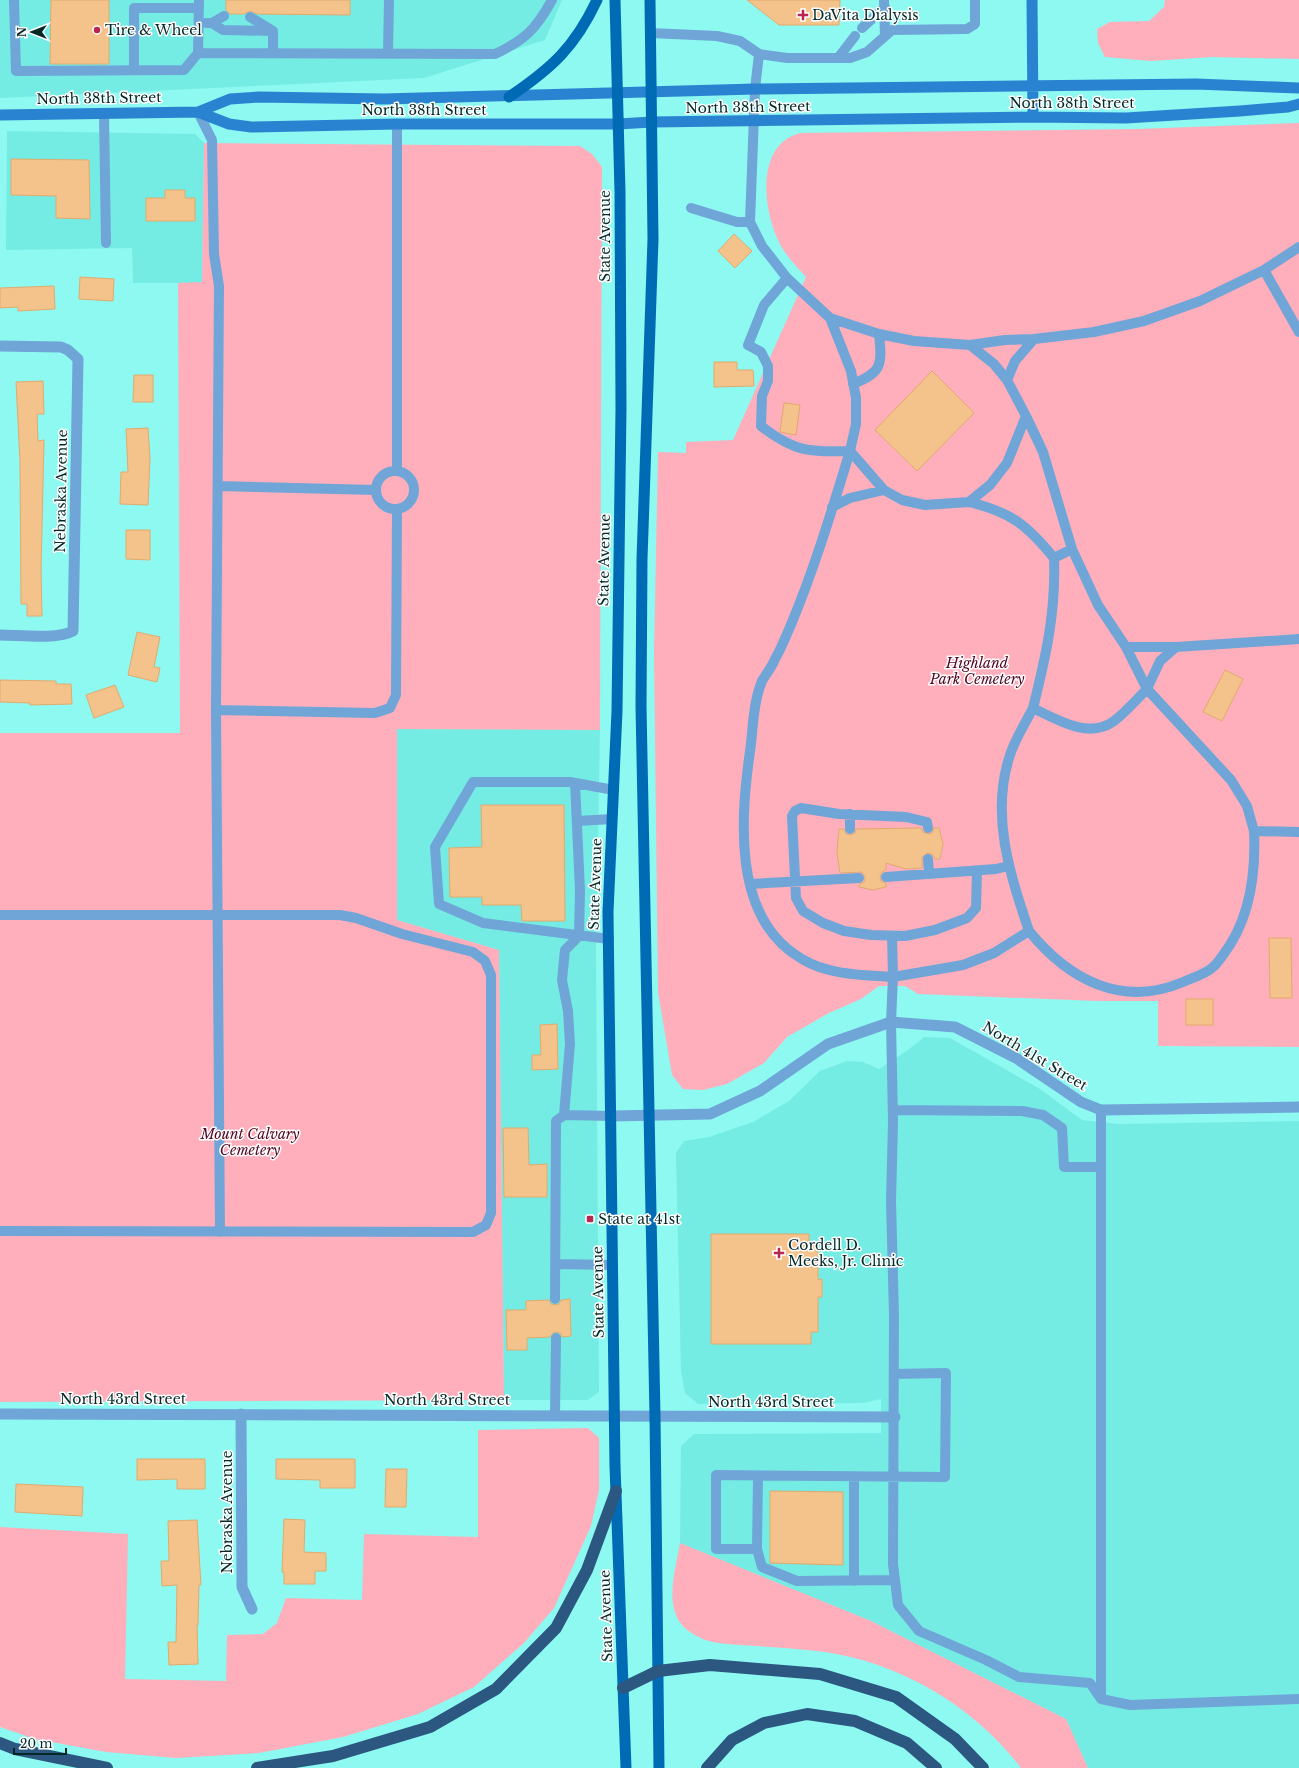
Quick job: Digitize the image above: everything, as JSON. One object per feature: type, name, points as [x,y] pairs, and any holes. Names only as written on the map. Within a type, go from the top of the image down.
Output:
[{"type":"highway","points":[[257,1768],[333,1756],[430,1727],[496,1689],[556,1628],[587,1570],[616,1491]]},
{"type":"highway","points":[[623,1688],[658,1671],[710,1665],[820,1674],[896,1697],[955,1739],[983,1768]]},
{"type":"highway","points":[[707,1768],[732,1740],[764,1723],[807,1714],[855,1721],[907,1743],[936,1768]]},
{"type":"highway","points":[[0,1742],[15,1749],[107,1768]]},
{"type":"main road","points":[[509,97],[539,76],[572,44],[587,21],[597,0]]},
{"type":"main road","name":"State Avenue","points":[[615,0],[618,94],[621,408],[617,711],[612,819],[609,939],[616,1491],[626,1768]]},
{"type":"main road","points":[[650,0],[653,239],[642,559],[641,706],[655,1416],[659,1768]]},
{"type":"main road","points":[[1032,0],[1033,117]]},
{"type":"main road","name":"North 38th Street","points":[[0,115],[198,112],[230,99],[259,97],[384,99],[509,97],[755,89],[1196,84],[1299,88]]},
{"type":"main road","name":"North 38th Street","points":[[198,112],[229,124],[251,127],[397,124],[618,124],[652,122],[754,122],[1033,117],[1126,118],[1240,111],[1288,107],[1299,104]]},
{"type":"street","name":"Nebraska Avenue","points":[[0,346],[61,347],[72,353],[78,359],[73,631],[68,634],[58,636],[0,635]]},
{"type":"street","name":"North 41st Street","points":[[612,1116],[710,1114],[760,1091],[828,1044],[892,1022],[955,1027],[1016,1058],[1081,1102],[1101,1110],[1299,1107]]},
{"type":"street","name":"North 43rd Street","points":[[0,1414],[895,1417]]},
{"type":"street","name":"Nebraska Avenue","points":[[241,1414],[242,1587],[252,1609]]},
{"type":"lane","points":[[14,0],[16,71],[184,70],[198,53],[199,4],[134,8],[134,70]]},
{"type":"lane","points":[[388,53],[389,0]]},
{"type":"lane","points":[[198,53],[273,52],[495,54],[517,44],[537,26],[552,0]]},
{"type":"lane","points":[[650,33],[717,36],[740,41],[759,54],[787,58],[850,58],[867,52],[892,30],[967,29],[975,24],[975,0]]},
{"type":"lane","points":[[884,3],[885,36]]},
{"type":"lane","points":[[838,58],[884,3]]},
{"type":"lane","points":[[212,23],[224,16]]},
{"type":"lane","points":[[250,17],[273,31]]},
{"type":"lane","points":[[198,22],[212,23],[223,30],[273,31]]},
{"type":"lane","points":[[273,31],[273,52]]},
{"type":"lane","points":[[759,54],[755,89],[750,222],[762,246],[787,278],[830,318],[879,334],[914,340],[970,345],[1005,340],[1034,339],[1094,332],[1144,321],[1200,301],[1264,270],[1299,247]]},
{"type":"lane","points":[[198,112],[212,140],[214,254],[220,286],[216,710],[220,1232]]},
{"type":"lane","points":[[104,114],[106,243]]},
{"type":"lane","points":[[397,124],[397,470]]},
{"type":"lane","points":[[691,208],[737,222],[750,222]]},
{"type":"lane","points":[[1264,270],[1299,332]]},
{"type":"lane","points":[[787,278],[764,305],[748,345],[761,352],[768,366],[768,382],[762,396],[761,426],[777,439],[794,448],[816,452],[850,451]]},
{"type":"lane","points":[[830,318],[851,371],[856,398],[856,424],[850,451],[832,507],[791,625],[775,660],[762,682],[756,704],[743,824],[744,854],[750,884],[764,919],[785,947],[802,959],[818,966],[846,972],[893,976],[963,965],[994,953],[1029,931]]},
{"type":"lane","points":[[853,384],[870,377],[879,367],[881,354],[879,334]]},
{"type":"lane","points":[[1007,380],[1015,361],[1034,339]]},
{"type":"lane","points":[[850,451],[884,490],[902,500],[925,505],[969,502],[992,507],[1016,519],[1036,536],[1054,558],[1055,588],[1053,614],[1045,662],[1033,708],[1010,754],[1002,786],[1002,826],[1008,866],[1029,931],[1041,946],[1064,967],[1088,981],[1116,991],[1141,993],[1167,989],[1213,968],[1230,947],[1242,922],[1250,894],[1255,846],[1254,831],[1247,806],[1231,780],[1147,689],[1126,647],[1098,605],[1072,549],[1043,452],[1026,416],[1007,380],[994,364],[970,345]]},
{"type":"lane","points":[[969,502],[990,485],[1007,463],[1026,416]]},
{"type":"lane","points":[[397,470],[408,475],[412,480],[414,493],[408,504],[397,509],[385,506],[377,496],[376,490],[380,478],[390,471],[397,470]]},
{"type":"lane","points":[[219,486],[376,490]]},
{"type":"lane","points":[[832,507],[850,498],[884,490]]},
{"type":"lane","points":[[216,710],[375,713],[390,708],[396,695],[397,509]]},
{"type":"lane","points":[[1054,558],[1072,549]]},
{"type":"lane","points":[[1126,647],[1176,647],[1299,639]]},
{"type":"lane","points":[[1033,708],[1071,726],[1101,728],[1113,722],[1147,689],[1160,661],[1176,647]]},
{"type":"lane","points":[[609,939],[483,923],[439,904],[435,847],[473,782],[575,783],[614,790]]},
{"type":"lane","points":[[564,1115],[570,1044],[568,1011],[562,980],[565,950],[579,936],[580,890],[575,783]]},
{"type":"lane","points":[[928,828],[927,822],[906,817],[850,814],[801,808],[795,811],[792,816],[794,881],[796,898],[803,911],[823,923],[844,931],[871,935],[905,936],[935,930],[967,918],[976,908],[977,870]]},
{"type":"lane","points":[[850,814],[850,829]]},
{"type":"lane","points":[[577,821],[612,819]]},
{"type":"lane","points":[[1254,831],[1299,832]]},
{"type":"lane","points":[[928,859],[929,873]]},
{"type":"lane","points":[[886,877],[996,869],[1008,866]]},
{"type":"lane","points":[[750,884],[858,878]]},
{"type":"lane","points":[[0,915],[340,915],[356,918],[402,934],[473,952],[485,961],[491,975],[491,1213],[486,1225],[473,1232],[0,1231]]},
{"type":"lane","points":[[892,936],[892,1201],[895,1417],[893,1564],[898,1605],[919,1631],[986,1660],[1019,1677],[1090,1683],[1102,1699],[1130,1705],[1299,1699]]},
{"type":"lane","points":[[893,1110],[1022,1111],[1043,1115],[1062,1128],[1064,1167],[1101,1167]]},
{"type":"lane","points":[[1101,1110],[1102,1699]]},
{"type":"lane","points":[[556,1299],[556,1122],[564,1115],[612,1116]]},
{"type":"lane","points":[[555,1264],[613,1265]]},
{"type":"lane","points":[[555,1416],[556,1338]]},
{"type":"lane","points":[[757,1549],[716,1549],[716,1476],[894,1478],[945,1477],[946,1373],[894,1374]]},
{"type":"lane","points":[[758,1477],[757,1549],[762,1567],[797,1581],[895,1580]]},
{"type":"lane","points":[[854,1477],[854,1581]]},
{"type":"shaded area","points":[[0,0],[562,0],[545,40],[424,78],[0,98]]},
{"type":"shaded area","points":[[7,131],[195,134],[204,143],[202,283],[133,283],[132,248],[6,250]]},
{"type":"shaded area","points":[[397,729],[600,730],[596,948],[599,1392],[588,1400],[504,1400],[499,950],[397,920]]},
{"type":"shaded area","points":[[924,1037],[950,1038],[1040,1089],[1082,1120],[1119,1124],[1299,1121],[1299,1768],[1088,1768],[1066,1719],[871,1621],[680,1543],[681,1446],[694,1434],[881,1433],[881,1399],[863,1403],[698,1404],[685,1393],[681,1371],[676,1153],[684,1141],[709,1137],[753,1122],[789,1101],[820,1071],[847,1061],[863,1062],[879,1069],[908,1050]]},
{"type":"green space","points":[[1165,0],[1299,0],[1299,59],[1212,57],[1151,61],[1105,57],[1098,43],[1097,29],[1110,22],[1149,21],[1164,7]]},
{"type":"green space","name":"Highland Park Cemetery","points":[[1299,123],[1299,1047],[1158,1046],[1158,1001],[1097,1001],[918,994],[905,986],[879,986],[861,999],[829,1013],[787,1037],[764,1063],[727,1084],[703,1090],[683,1089],[672,1075],[658,992],[654,653],[658,452],[686,453],[686,442],[733,440],[806,277],[781,246],[770,217],[766,182],[769,166],[775,151],[785,140],[800,133],[1138,129]]},
{"type":"green space","name":"Mount Calvary Cemetery","points":[[204,143],[580,146],[592,154],[602,167],[600,730],[397,729],[397,920],[499,950],[504,1400],[0,1402],[0,733],[180,733],[178,283],[202,282]]},
{"type":"green space","points":[[588,1428],[599,1438],[599,1490],[591,1526],[554,1608],[524,1643],[474,1687],[418,1714],[343,1737],[259,1753],[176,1758],[106,1752],[35,1739],[0,1727],[0,1527],[128,1534],[125,1679],[226,1681],[227,1635],[263,1634],[277,1623],[286,1598],[362,1600],[364,1534],[478,1537],[478,1430]]},
{"type":"green space","points":[[680,1543],[871,1621],[1066,1719],[1088,1768],[1021,1768],[982,1726],[959,1707],[908,1677],[881,1666],[825,1652],[720,1643],[704,1640],[696,1636],[682,1625],[677,1616],[672,1596],[674,1574]]},
{"type":"building","points":[[51,0],[109,0],[109,64],[50,64]]},
{"type":"building","points":[[226,0],[350,0],[350,15],[257,14],[250,11],[244,14],[230,14],[226,10]]},
{"type":"building","name":"DaVita Dialysis","points":[[747,0],[840,0],[839,25],[779,25]]},
{"type":"building","points":[[11,159],[89,160],[90,219],[56,218],[56,196],[11,195]]},
{"type":"building","points":[[165,190],[185,190],[185,198],[195,198],[195,221],[146,221],[146,198],[165,198]]},
{"type":"building","points":[[734,234],[752,251],[735,268],[718,251]]},
{"type":"building","points":[[80,277],[114,279],[113,301],[79,299]]},
{"type":"building","points":[[54,286],[55,309],[18,311],[18,307],[0,308],[0,288]]},
{"type":"building","points":[[714,362],[737,362],[737,370],[753,370],[754,386],[714,387]]},
{"type":"building","points":[[932,371],[974,413],[917,471],[875,430]]},
{"type":"building","points":[[134,375],[153,375],[153,402],[133,402]]},
{"type":"building","points":[[43,381],[44,414],[37,414],[38,441],[44,440],[41,571],[42,616],[27,616],[27,604],[21,604],[20,461],[16,382]]},
{"type":"building","points":[[784,403],[800,405],[796,435],[780,432]]},
{"type":"building","points":[[148,428],[150,458],[148,505],[120,504],[121,472],[128,472],[126,429]]},
{"type":"building","points":[[126,530],[150,530],[150,560],[126,559]]},
{"type":"building","points":[[137,632],[160,637],[154,667],[160,668],[157,682],[128,675]]},
{"type":"building","points":[[1225,670],[1243,679],[1222,721],[1203,712]]},
{"type":"building","points":[[0,680],[56,681],[56,684],[71,684],[72,704],[30,705],[30,703],[0,702]]},
{"type":"building","points":[[115,685],[124,707],[94,718],[86,695]]},
{"type":"building","points":[[481,805],[564,805],[565,921],[522,921],[521,905],[482,905],[482,897],[450,897],[449,848],[482,847]]},
{"type":"building","points":[[921,828],[923,832],[929,834],[932,833],[934,828],[939,828],[943,844],[940,859],[935,859],[933,855],[928,853],[922,857],[922,868],[906,869],[886,863],[886,870],[882,872],[880,877],[881,881],[886,883],[886,887],[873,890],[859,887],[859,885],[865,881],[865,877],[862,872],[840,873],[837,852],[839,829],[844,829],[846,834],[850,835],[855,833],[856,829]]},
{"type":"building","points":[[1269,938],[1291,938],[1292,998],[1270,998]]},
{"type":"building","points":[[1186,999],[1213,999],[1213,1025],[1186,1025]]},
{"type":"building","points":[[557,1024],[558,1069],[532,1070],[532,1055],[541,1055],[540,1025]]},
{"type":"building","points":[[503,1128],[528,1128],[529,1165],[547,1164],[547,1197],[504,1197]]},
{"type":"building","points":[[711,1234],[809,1234],[809,1245],[818,1245],[818,1280],[822,1279],[822,1297],[818,1297],[818,1332],[811,1332],[811,1344],[711,1344]]},
{"type":"building","points":[[570,1299],[571,1336],[562,1337],[560,1333],[556,1332],[550,1337],[527,1338],[527,1350],[507,1350],[506,1310],[526,1310],[526,1301],[549,1300],[551,1304],[555,1305],[559,1304],[561,1300]]},
{"type":"building","points":[[137,1459],[205,1459],[205,1489],[177,1489],[177,1479],[137,1480]]},
{"type":"building","points":[[276,1459],[355,1459],[355,1488],[320,1488],[320,1480],[276,1479]]},
{"type":"building","points":[[386,1469],[407,1469],[406,1507],[385,1507]]},
{"type":"building","points":[[16,1484],[83,1487],[82,1516],[15,1512]]},
{"type":"building","points":[[770,1491],[843,1492],[843,1565],[770,1563]]},
{"type":"building","points":[[284,1519],[305,1520],[304,1552],[326,1553],[326,1571],[315,1571],[315,1584],[284,1584],[284,1572],[282,1572]]},
{"type":"building","points":[[197,1520],[201,1585],[199,1585],[197,1625],[198,1664],[169,1665],[168,1642],[176,1642],[177,1585],[162,1586],[161,1561],[169,1561],[168,1521]]},
{"type":"place","name":"DaVita Dialysis","points":[[803,15]]},
{"type":"place","name":"Tire & Wheel","points":[[97,30]]},
{"type":"place","name":"State at 41st","points":[[590,1219]]},
{"type":"place","name":"Cordell D. Meeks, Jr. Clinic","points":[[779,1253]]}]
